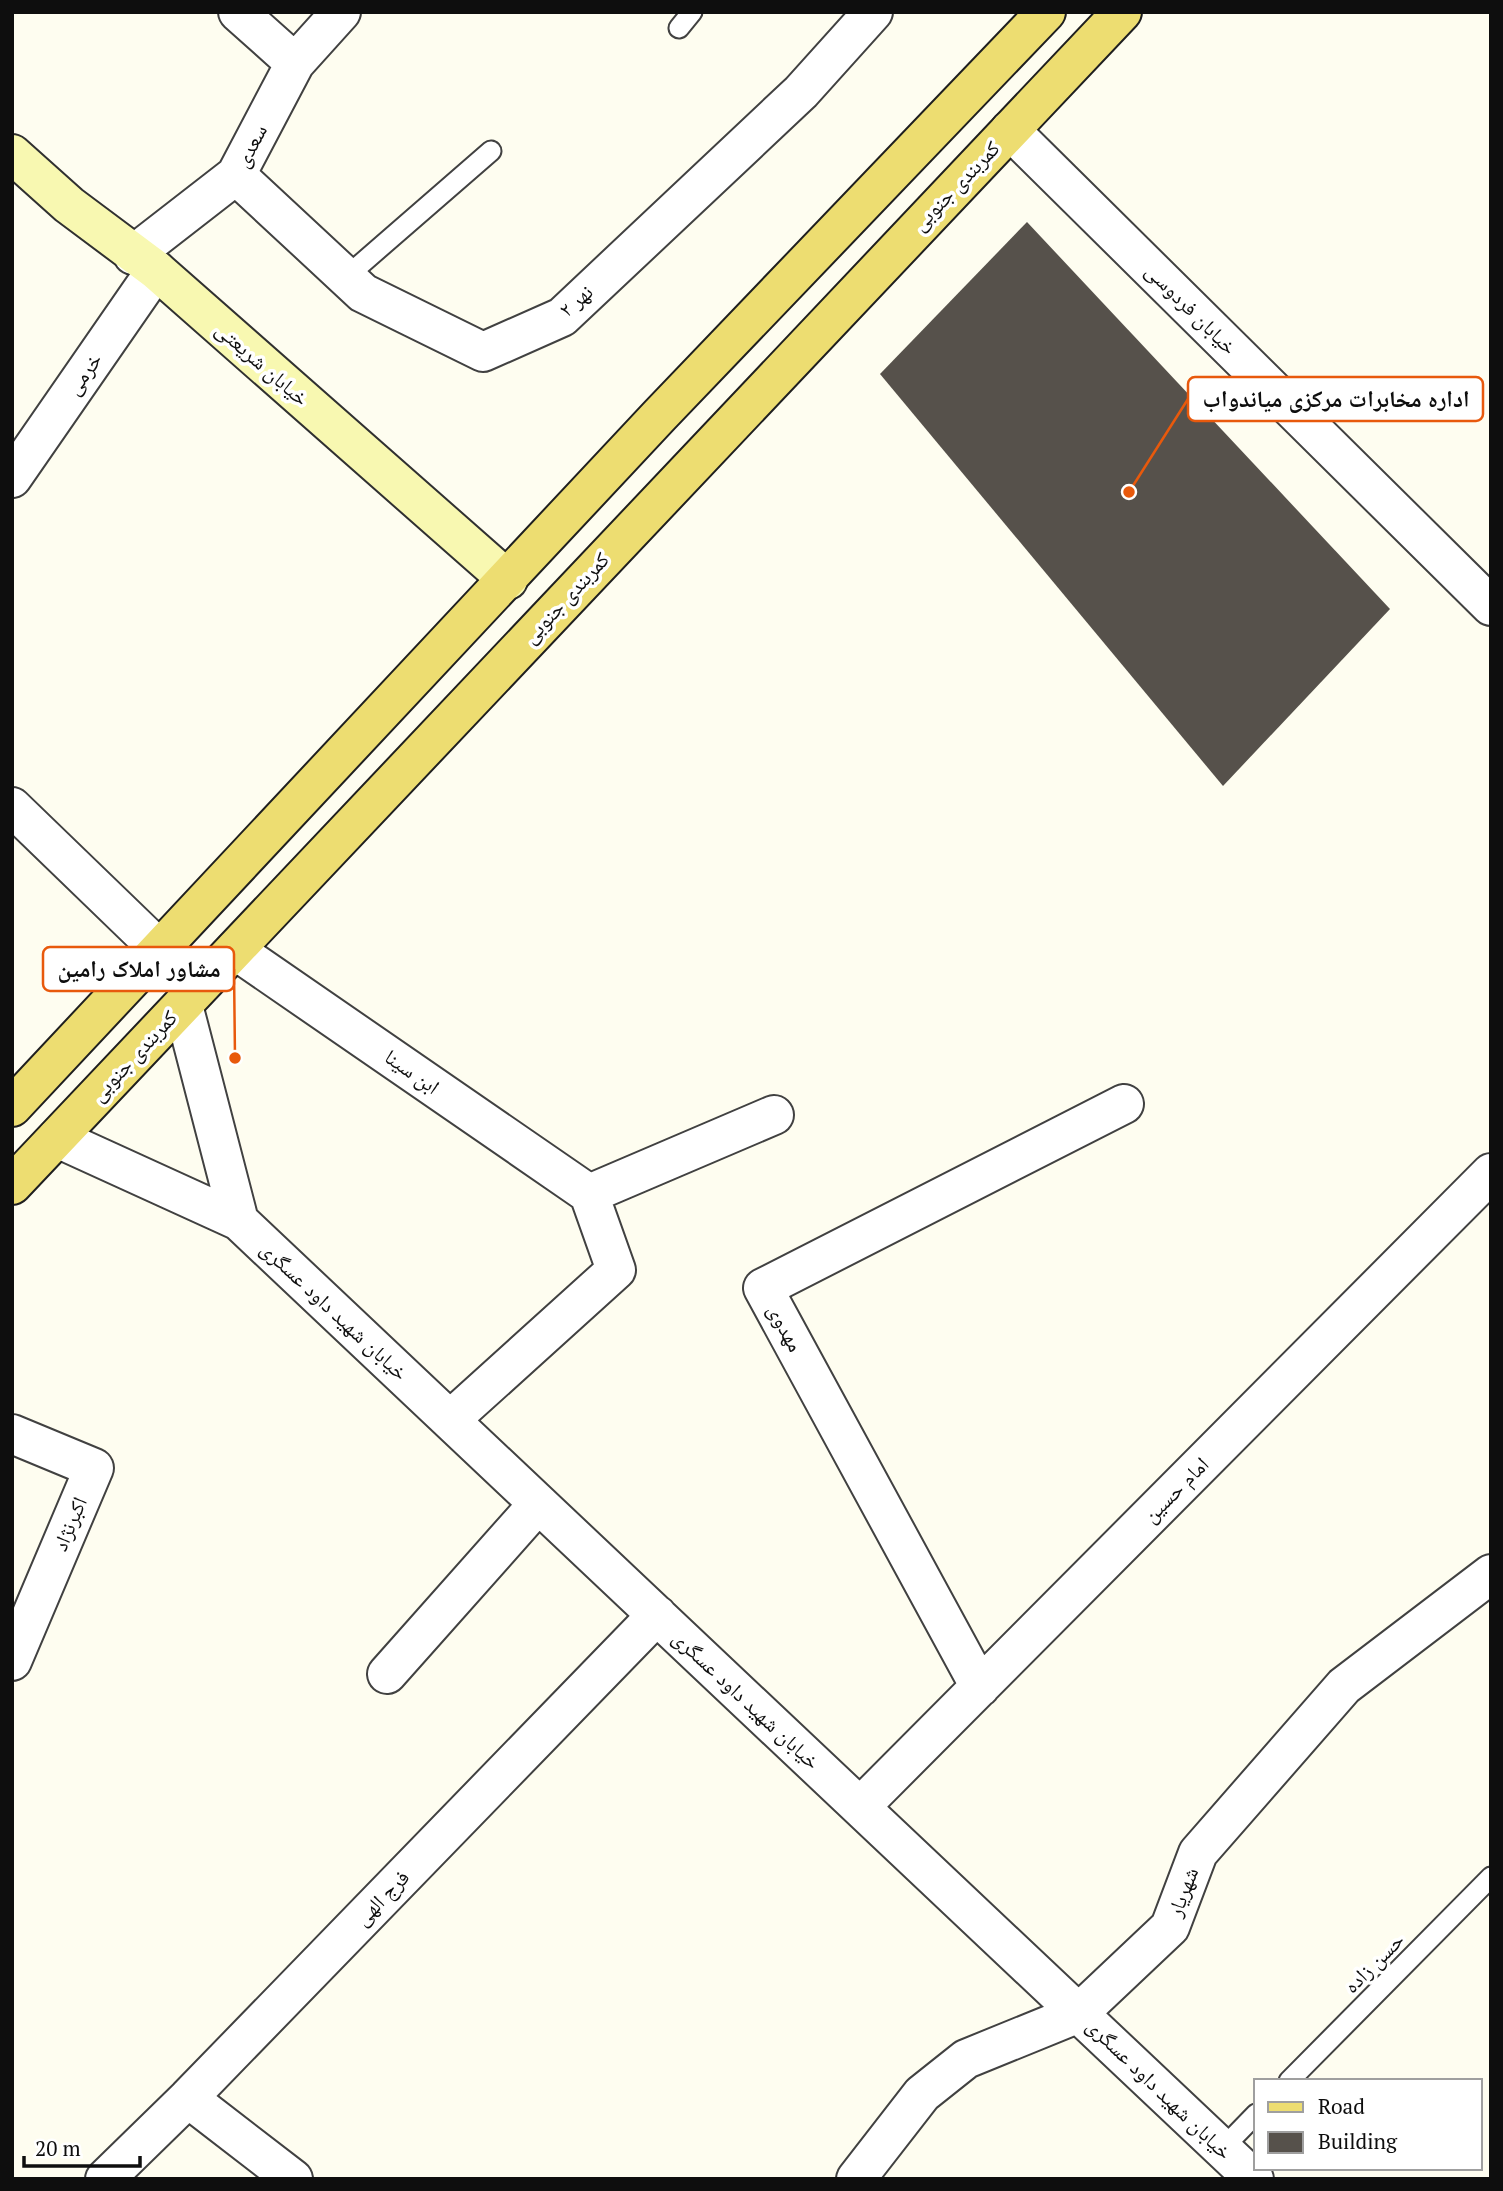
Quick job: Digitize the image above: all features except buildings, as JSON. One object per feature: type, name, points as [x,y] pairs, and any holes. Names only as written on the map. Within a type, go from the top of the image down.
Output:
[{"type":"main road","points":[[12,1107],[659,416],[1046,12]]},
{"type":"main road","name":"کمربندی جنوبی","points":[[12,1185],[1122,12]]},
{"type":"main road","name":"خیابان شریعتی","points":[[12,154],[69,205],[145,263],[508,580]]},
{"type":"main road","points":[[508,580],[550,615]]},
{"type":"street","points":[[238,12],[295,63]]},
{"type":"street","name":"سعدی","points":[[145,263],[236,175],[295,63],[341,12]]},
{"type":"street","name":"نهر ۲","points":[[236,175],[363,293],[482,352],[562,317],[801,92],[873,12]]},
{"type":"street","name":"خیابان فردوسی","points":[[1010,130],[1491,606]]},
{"type":"street","name":"خرمی","points":[[12,478],[145,263]]},
{"type":"street","points":[[12,807],[160,950]]},
{"type":"street","name":"ابن سینا","points":[[235,950],[589,1194]]},
{"type":"street","points":[[183,1005],[239,1221]]},
{"type":"street","name":"مهدوی","points":[[980,1687],[763,1288],[1124,1104]]},
{"type":"street","points":[[450,1420],[616,1270],[589,1194],[774,1115]]},
{"type":"street","points":[[57,1138],[239,1221]]},
{"type":"street","name":"امام حسین","points":[[860,1807],[1491,1173]]},
{"type":"street","name":"خیابان شهید داود عسگری","points":[[239,1221],[1254,2179]]},
{"type":"street","name":"اکبرنژاد","points":[[12,1434],[94,1468],[12,1661]]},
{"type":"street","points":[[387,1674],[538,1504]]},
{"type":"street","name":"شهریار","points":[[856,2179],[922,2094],[966,2059],[1079,2012],[1170,1927],[1198,1853],[1344,1686],[1491,1574]]},
{"type":"street","name":"فرج الهی","points":[[105,2179],[188,2098],[657,1615]]},
{"type":"street","points":[[188,2098],[293,2179]]},
{"type":"lane","points":[[679,28],[692,12]]},
{"type":"lane","points":[[346,278],[491,151]]},
{"type":"lane","name":"حسن زاده","points":[[1291,2079],[1491,1877]]},
{"type":"lane","points":[[1222,2149],[1254,2116]]},
{"type":"place","name":"اداره مخابرات مرکزی میاندواب","points":[[1129,492]]},
{"type":"place","name":"مشاور املاک رامین","points":[[235,1058]]}]
